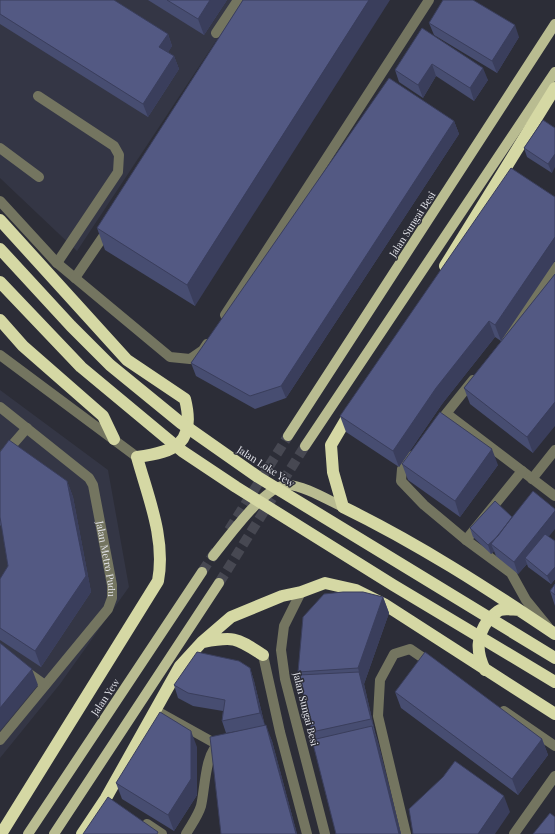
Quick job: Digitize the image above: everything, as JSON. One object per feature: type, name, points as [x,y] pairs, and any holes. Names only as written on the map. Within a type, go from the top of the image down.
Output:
[{"type":"highway","points":[[439,274],[555,88]]},
{"type":"highway","points":[[0,220],[127,360],[185,399],[189,416],[186,436],[176,447],[159,454],[137,457],[156,524],[161,564],[158,581],[1,834]]},
{"type":"highway","name":"Jalan Loke Yew","points":[[0,249],[76,332],[110,364],[181,423],[258,476],[555,658]]},
{"type":"highway","points":[[0,282],[81,367],[182,451],[242,491],[393,585],[555,682]]},
{"type":"highway","points":[[0,320],[23,346],[103,416],[114,439]]},
{"type":"highway","points":[[358,400],[341,426],[331,445],[333,472],[343,507],[387,528],[520,610],[554,634]]},
{"type":"highway","points":[[82,834],[109,800],[180,666],[202,642],[231,617],[275,599],[325,584],[356,590],[384,604],[555,714]]},
{"type":"highway","points":[[486,670],[478,653],[482,628],[490,618],[500,610],[520,610]]},
{"type":"highway","points":[[202,642],[227,637],[239,639],[263,655]]},
{"type":"main road","name":"Jalan Sungai Besi","points":[[288,436],[555,24]]},
{"type":"main road","points":[[305,446],[555,72]]},
{"type":"main road","points":[[213,556],[264,495],[285,485],[296,486],[343,507]]},
{"type":"main road","name":"Jalan Yew","points":[[28,834],[202,572]]},
{"type":"main road","points":[[54,834],[219,583]]},
{"type":"street","points":[[216,33],[238,0]]},
{"type":"street","points":[[220,323],[429,0]]},
{"type":"street","points":[[38,96],[114,146],[119,155],[118,172],[57,263]]},
{"type":"street","points":[[0,148],[39,177]]},
{"type":"street","points":[[0,201],[57,263],[170,357],[190,359],[203,350],[212,336]]},
{"type":"street","points":[[75,278],[116,217]]},
{"type":"street","points":[[499,346],[555,267]]},
{"type":"street","points":[[0,355],[137,457]]},
{"type":"street","points":[[432,432],[480,371]]},
{"type":"street","name":"Jalan Metro Pudu","points":[[0,407],[89,478],[93,485],[112,585],[112,598],[108,609],[0,740]]},
{"type":"street","points":[[447,414],[555,496]]},
{"type":"street","points":[[0,459],[27,428]]},
{"type":"street","points":[[532,479],[555,450]]},
{"type":"street","points":[[417,451],[402,469],[401,481],[424,505],[466,540],[511,573],[526,600],[554,634]]},
{"type":"street","points":[[466,540],[522,472]]},
{"type":"street","name":"Jalan Sungai Besi","points":[[301,592],[284,626],[281,650],[285,678],[325,834]]},
{"type":"street","points":[[406,834],[378,716],[380,680],[394,654],[410,649],[442,670]]},
{"type":"street","points":[[263,655],[277,733],[307,834]]},
{"type":"street","points":[[17,664],[45,685]]},
{"type":"street","points":[[493,704],[555,746]]},
{"type":"street","points":[[156,710],[218,745]]},
{"type":"street","points":[[186,834],[200,807],[209,757],[218,745],[231,741]]},
{"type":"street","points":[[514,834],[555,776]]},
{"type":"street","points":[[137,818],[162,834]]},
{"type":"shaded area","points":[[0,0],[243,0],[77,251],[0,178]]},
{"type":"shaded area","points":[[0,390],[108,470],[129,587],[60,684],[0,758]]},
{"type":"building","points":[[0,0],[114,0],[168,34],[159,47],[174,56],[143,104],[0,14]]},
{"type":"building","points":[[167,0],[210,0],[198,19]]},
{"type":"building","points":[[243,0],[369,0],[187,285],[97,228]]},
{"type":"building","points":[[443,0],[473,0],[515,25],[492,61],[429,23]]},
{"type":"building","points":[[422,28],[483,68],[470,88],[432,64],[418,85],[395,70]]},
{"type":"building","points":[[389,78],[454,121],[281,386],[250,396],[191,363]]},
{"type":"building","points":[[543,120],[555,128],[555,154],[548,164],[524,148]]},
{"type":"building","points":[[511,168],[555,197],[555,237],[495,325],[489,321],[436,388],[393,451],[340,416]]},
{"type":"building","points":[[555,274],[555,402],[527,437],[464,388]]},
{"type":"building","points":[[440,412],[492,449],[455,501],[402,464]]},
{"type":"building","points":[[9,440],[67,481],[86,576],[35,651],[0,628],[0,579],[8,566],[0,517],[0,452]]},
{"type":"building","points":[[533,491],[555,509],[555,511],[514,562],[491,544]]},
{"type":"building","points":[[495,501],[512,517],[498,536],[488,545],[470,528]]},
{"type":"building","points":[[545,534],[555,541],[555,567],[547,576],[525,558]]},
{"type":"building","points":[[555,584],[555,595],[550,591]]},
{"type":"building","points":[[363,592],[383,597],[358,668],[298,672],[303,617],[324,594]]},
{"type":"building","points":[[0,643],[32,669],[0,708]]},
{"type":"building","points":[[197,652],[239,661],[250,668],[260,713],[222,721],[225,700],[188,693],[174,685]]},
{"type":"building","points":[[425,652],[542,739],[512,779],[395,692]]},
{"type":"building","points":[[359,672],[371,719],[312,732],[299,675]]},
{"type":"building","points":[[160,712],[191,731],[191,779],[168,815],[116,783]]},
{"type":"building","points":[[266,725],[296,834],[221,834],[210,737]]},
{"type":"building","points":[[372,726],[399,834],[336,834],[312,740]]},
{"type":"building","points":[[455,761],[504,796],[478,834],[413,834],[409,809],[443,777]]},
{"type":"building","points":[[108,797],[158,832],[157,834],[83,834]]},
{"type":"building","points":[[550,813],[555,817],[555,834],[533,834]]},
{"type":"tunnel","points":[[229,530],[288,436]]},
{"type":"tunnel","points":[[219,583],[305,446]]},
{"type":"tunnel","points":[[202,572],[217,549]]}]
